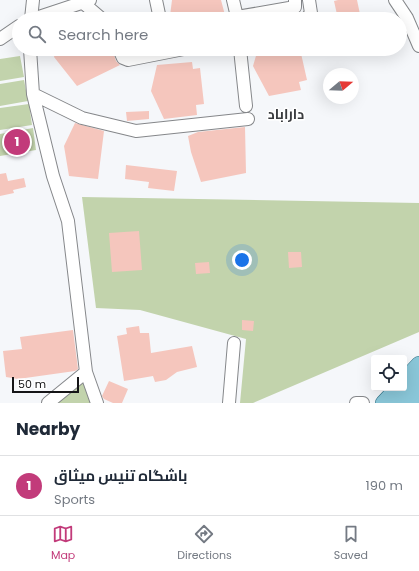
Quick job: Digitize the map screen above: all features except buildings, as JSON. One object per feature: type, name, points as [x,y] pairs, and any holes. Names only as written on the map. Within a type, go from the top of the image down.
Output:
[{"type":"main road","points":[[407,377],[419,364]]},
{"type":"main road","points":[[398,403],[419,382]]},
{"type":"main road","points":[[383,403],[394,391]]},
{"type":"main road","points":[[414,403],[419,398]]},
{"type":"street","points":[[32,12],[33,0]]},
{"type":"street","points":[[156,0],[159,12]]},
{"type":"street","points":[[233,0],[236,12]]},
{"type":"street","points":[[269,12],[295,8],[295,0]]},
{"type":"street","points":[[309,0],[311,12]]},
{"type":"street","points":[[395,0],[403,12]]},
{"type":"street","points":[[53,12],[86,1],[96,12]]},
{"type":"street","points":[[407,18],[419,46]]},
{"type":"street","points":[[0,39],[12,31]]},
{"type":"street","points":[[30,56],[33,94],[53,176],[68,221],[86,372],[97,403]]},
{"type":"street","points":[[122,56],[128,60],[148,56]]},
{"type":"street","points":[[241,56],[246,106]]},
{"type":"street","points":[[33,94],[82,118],[136,132],[248,119]]},
{"type":"street","points":[[229,403],[234,343]]},
{"type":"street","points":[[48,403],[86,372]]},
{"type":"street","points":[[356,403],[363,403]]},
{"type":"green space","points":[[20,56],[24,77],[0,81],[0,59]]},
{"type":"green space","points":[[24,80],[28,101],[0,106],[0,84]]},
{"type":"green space","points":[[29,104],[32,125],[0,130],[0,108]]},
{"type":"green space","points":[[33,128],[36,150],[0,156],[0,134]]},
{"type":"green space","points":[[82,197],[419,203],[419,332],[253,403],[240,403],[246,339],[140,310],[96,308]]},
{"type":"green space","points":[[84,381],[91,403],[56,403]]},
{"type":"place","name":"باشگاه تنيس ميثاق","points":[[17,142]]},
{"type":"district","name":"داراباد","points":[[286,114]]}]
